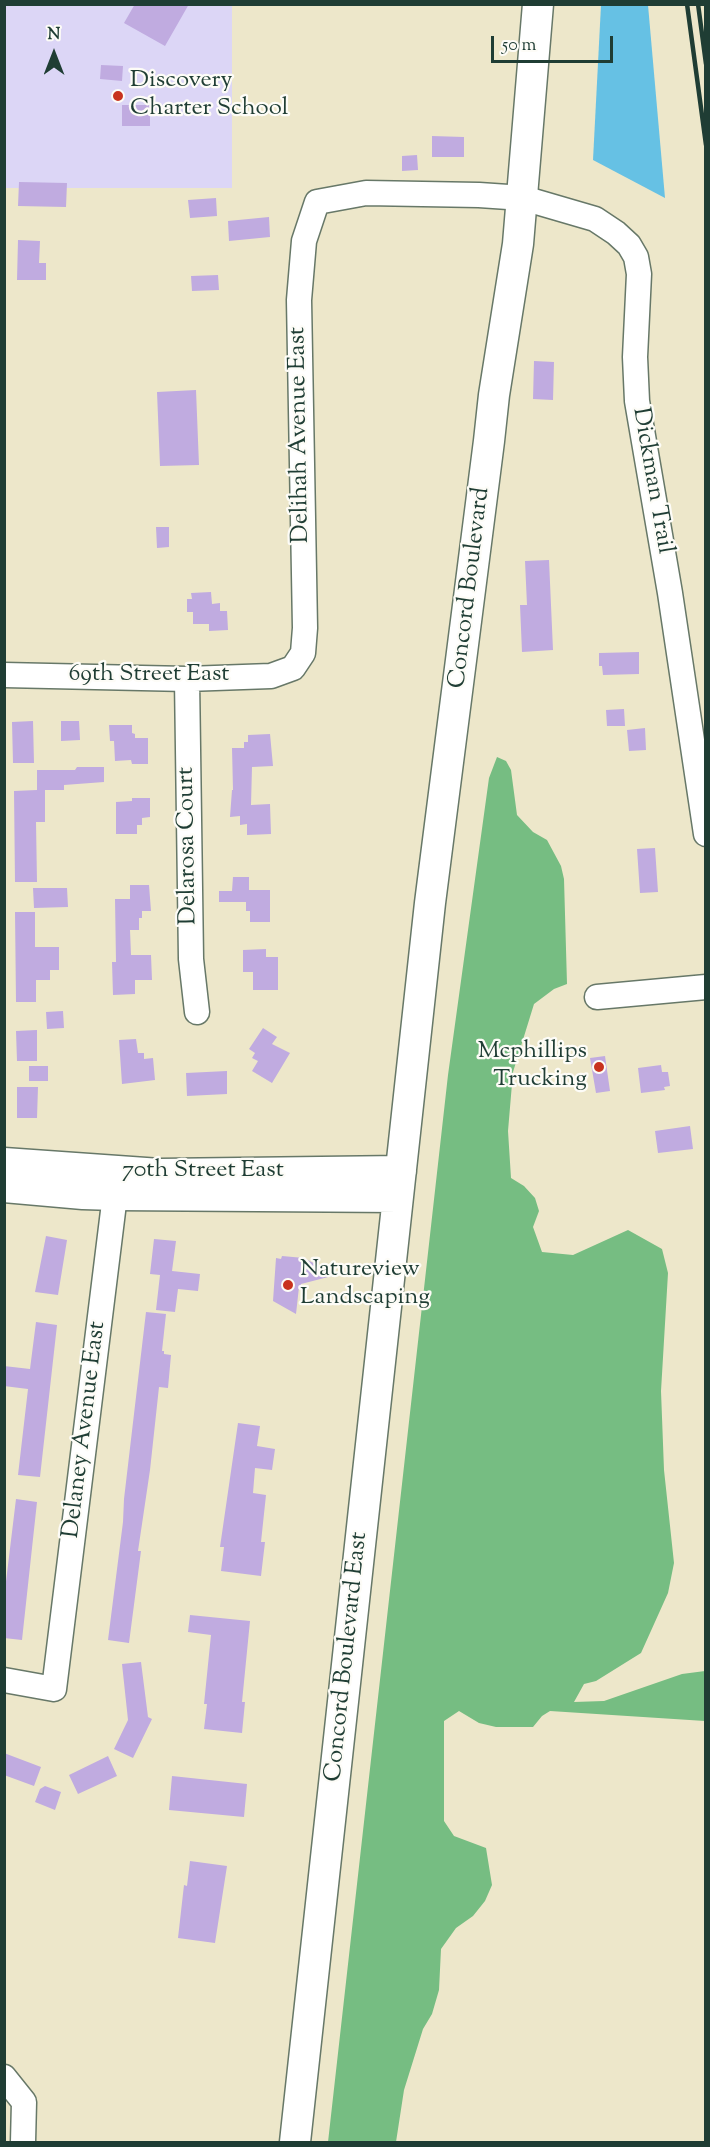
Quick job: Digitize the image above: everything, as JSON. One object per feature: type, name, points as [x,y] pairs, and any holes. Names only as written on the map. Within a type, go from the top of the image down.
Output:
[{"type":"main road","name":"Concord Boulevard","points":[[400,1184],[430,903],[494,395],[518,244],[538,4]]},
{"type":"main road","name":"70th Street East","points":[[4,1163],[115,1183],[400,1184]]},
{"type":"main road","name":"70th Street East","points":[[4,1187],[83,1194],[115,1183]]},
{"type":"main road","name":"Concord Boulevard East","points":[[295,2142],[400,1184]]},
{"type":"street","name":"Dickman Trail","points":[[317,202],[366,193],[523,198],[594,219],[616,233],[629,245],[636,258],[639,274],[635,357],[637,401],[670,593],[705,834]]},
{"type":"street","name":"Delihah Avenue East","points":[[292,668],[303,653],[305,628],[298,300],[304,241],[317,202]]},
{"type":"street","name":"69th Street East","points":[[4,675],[187,679],[271,676],[292,668]]},
{"type":"street","name":"Delarosa Court","points":[[187,679],[191,959],[197,1012]]},
{"type":"street","points":[[597,997],[705,987]]},
{"type":"street","name":"Delaney Avenue East","points":[[4,1680],[54,1689],[115,1183]]},
{"type":"street","points":[[4,2078],[24,2102],[23,2142]]},
{"type":"shaded area","name":"Discovery Charter School","points":[[4,5],[232,5],[232,188],[5,188]]},
{"type":"green space","points":[[497,757],[506,761],[511,770],[517,815],[533,832],[547,840],[561,866],[564,879],[567,984],[554,989],[534,1004],[513,1072],[508,1131],[511,1178],[524,1186],[535,1198],[539,1211],[533,1227],[542,1252],[573,1255],[628,1230],[662,1249],[668,1273],[661,1391],[664,1470],[674,1563],[668,1593],[641,1653],[596,1681],[584,1684],[574,1702],[604,1701],[682,1674],[705,1671],[705,1721],[550,1711],[542,1716],[533,1727],[496,1727],[479,1723],[459,1711],[444,1721],[444,1821],[454,1836],[486,1848],[492,1885],[485,1901],[473,1916],[456,1928],[441,1949],[439,1990],[432,2014],[423,2029],[404,2090],[396,2142],[328,2142],[448,1075],[489,778]]},
{"type":"water","points":[[601,5],[648,5],[665,198],[593,160]]},
{"type":"building","points":[[135,4],[189,4],[165,46],[124,23]]},
{"type":"building","points":[[101,65],[123,66],[122,81],[100,79]]},
{"type":"building","points":[[122,105],[150,105],[150,126],[122,126]]},
{"type":"building","points":[[432,136],[464,137],[464,157],[432,157]]},
{"type":"building","points":[[417,155],[418,170],[402,171],[402,156]]},
{"type":"building","points":[[19,182],[67,183],[66,207],[18,206]]},
{"type":"building","points":[[216,198],[217,216],[190,218],[188,200]]},
{"type":"building","points":[[269,217],[270,237],[229,241],[228,221]]},
{"type":"building","points":[[18,240],[40,241],[39,263],[46,263],[46,280],[17,280]]},
{"type":"building","points":[[218,275],[219,290],[192,291],[191,276]]},
{"type":"building","points":[[534,361],[554,362],[553,400],[533,399]]},
{"type":"building","points":[[196,390],[199,465],[160,466],[157,392]]},
{"type":"building","points":[[156,527],[169,527],[169,547],[157,548]]},
{"type":"building","points":[[549,560],[553,650],[522,652],[520,605],[527,605],[525,561]]},
{"type":"building","points":[[211,592],[212,604],[220,603],[220,611],[227,611],[228,630],[209,631],[209,624],[193,624],[193,612],[187,612],[187,599],[192,599],[191,593]]},
{"type":"building","points":[[639,652],[639,674],[603,675],[602,666],[599,666],[599,653]]},
{"type":"building","points":[[624,709],[625,726],[607,726],[606,710]]},
{"type":"building","points":[[33,721],[34,763],[13,763],[12,722]]},
{"type":"building","points":[[61,721],[79,721],[80,740],[61,741]]},
{"type":"building","points":[[109,725],[132,725],[135,738],[148,738],[148,764],[132,764],[131,760],[115,761],[114,741],[110,741]]},
{"type":"building","points":[[645,728],[646,750],[629,751],[627,730]]},
{"type":"building","points":[[270,734],[273,766],[252,767],[251,805],[270,804],[271,834],[247,835],[247,824],[240,825],[240,816],[230,817],[233,790],[232,748],[244,748],[244,742],[248,742],[248,735]]},
{"type":"building","points":[[77,767],[104,767],[104,782],[64,785],[64,790],[45,790],[45,822],[36,822],[37,882],[15,882],[14,791],[37,790],[37,770],[75,770]]},
{"type":"building","points":[[132,798],[150,798],[150,817],[142,818],[142,825],[137,825],[137,834],[116,834],[116,802],[132,801]]},
{"type":"building","points":[[655,848],[658,892],[640,893],[637,849]]},
{"type":"building","points":[[233,877],[249,877],[249,890],[270,890],[270,922],[250,922],[250,911],[246,911],[246,902],[219,902],[219,891],[232,891]]},
{"type":"building","points":[[130,885],[149,885],[151,911],[142,911],[142,918],[139,918],[139,930],[130,930],[131,955],[151,955],[152,980],[135,980],[135,994],[113,995],[112,962],[116,962],[115,899],[130,899]]},
{"type":"building","points":[[33,888],[67,888],[68,907],[34,908]]},
{"type":"building","points":[[15,912],[35,912],[35,947],[59,947],[59,970],[50,970],[50,980],[36,980],[36,1002],[16,1002]]},
{"type":"building","points":[[266,949],[266,957],[278,957],[278,990],[253,990],[253,972],[243,972],[243,950]]},
{"type":"building","points":[[63,1011],[64,1028],[47,1029],[46,1012]]},
{"type":"building","points":[[263,1028],[277,1037],[272,1044],[290,1053],[272,1083],[252,1071],[258,1061],[252,1058],[255,1053],[249,1049]]},
{"type":"building","points":[[37,1030],[37,1061],[17,1061],[16,1031]]},
{"type":"building","points":[[136,1039],[138,1053],[144,1053],[144,1059],[153,1058],[155,1080],[122,1084],[119,1040]]},
{"type":"building","name":"Mcphillips Trucking","points":[[605,1056],[610,1091],[596,1093],[590,1058]]},
{"type":"building","points":[[661,1065],[662,1072],[668,1072],[670,1086],[664,1087],[665,1090],[641,1093],[638,1068]]},
{"type":"building","points":[[29,1066],[48,1066],[48,1081],[29,1081]]},
{"type":"building","points":[[227,1071],[227,1094],[187,1096],[186,1073]]},
{"type":"building","points":[[17,1087],[38,1087],[37,1118],[17,1118]]},
{"type":"building","points":[[690,1126],[693,1149],[658,1153],[655,1131]]},
{"type":"building","points":[[46,1236],[67,1240],[58,1295],[35,1292]]},
{"type":"building","points":[[154,1239],[176,1241],[172,1271],[200,1274],[198,1291],[178,1289],[175,1312],[156,1310],[160,1275],[150,1274]]},
{"type":"building","name":"Natureview Landscaping","points":[[282,1256],[304,1258],[336,1275],[301,1284],[296,1314],[273,1301],[276,1258],[281,1259]]},
{"type":"building","points":[[146,1312],[166,1314],[162,1351],[164,1354],[171,1355],[168,1388],[159,1387],[129,1643],[108,1640]]},
{"type":"building","points":[[36,1322],[57,1325],[40,1477],[18,1475],[28,1389],[4,1386],[4,1366],[30,1369]]},
{"type":"building","points":[[238,1423],[260,1426],[257,1446],[275,1449],[272,1470],[255,1468],[253,1493],[266,1495],[261,1542],[265,1542],[261,1576],[221,1571],[224,1547],[220,1547]]},
{"type":"building","points":[[16,1499],[37,1502],[22,1640],[4,1638],[4,1598]]},
{"type":"building","points":[[190,1615],[250,1621],[242,1702],[245,1702],[242,1733],[204,1729],[207,1704],[204,1704],[211,1635],[188,1632]]},
{"type":"building","points":[[141,1662],[148,1717],[152,1719],[133,1758],[114,1749],[128,1720],[122,1664]]},
{"type":"building","points":[[4,1753],[41,1767],[34,1786],[4,1775]]},
{"type":"building","points":[[108,1756],[117,1776],[78,1794],[69,1775]]},
{"type":"building","points":[[172,1776],[247,1784],[244,1817],[169,1810]]},
{"type":"building","points":[[45,1786],[61,1792],[55,1810],[35,1802],[40,1789]]},
{"type":"building","points":[[190,1861],[227,1866],[215,1943],[178,1938],[184,1885],[187,1886]]},
{"type":"railway","points":[[687,4],[706,145]]},
{"type":"railway","points":[[698,4],[706,64]]},
{"type":"place","name":"Discovery Charter School","points":[[118,96]]},
{"type":"place","name":"Mcphillips Trucking","points":[[599,1067]]},
{"type":"place","name":"Natureview Landscaping","points":[[288,1285]]}]
